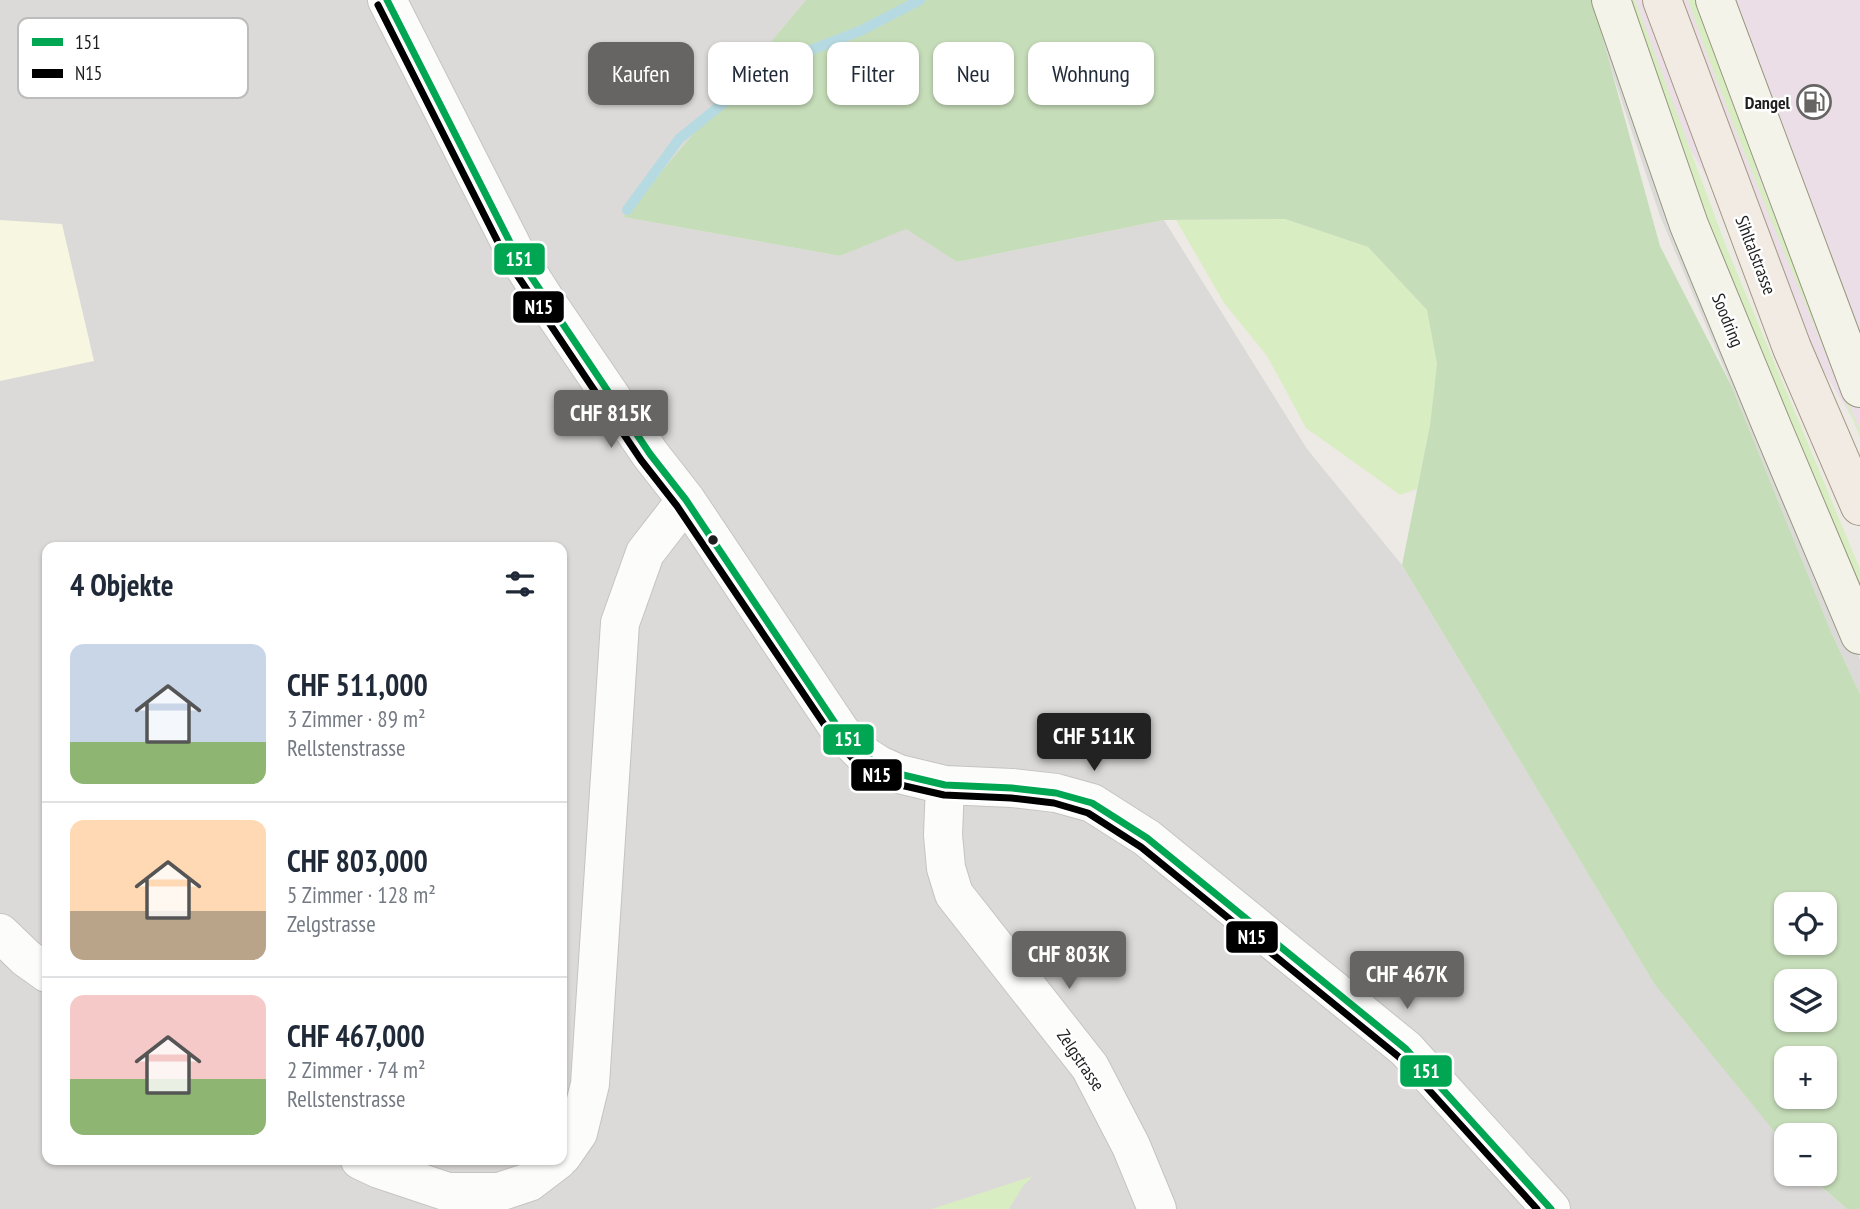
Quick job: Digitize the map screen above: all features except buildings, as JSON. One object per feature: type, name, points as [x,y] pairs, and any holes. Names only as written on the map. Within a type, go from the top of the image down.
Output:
[{"type":"main road","name":"Sihltalstrasse","points":[[1662,0],[1791,348],[1860,506]]},
{"type":"street","points":[[387,0],[516,254],[642,443],[686,500],[841,732],[865,756],[899,774],[945,785],[1056,793],[1092,803],[1147,838],[1406,1049],[1551,1209]]},
{"type":"street","name":"Soodring","points":[[1611,0],[1689,225],[1860,635]]},
{"type":"street","points":[[1714,0],[1860,388]]},
{"type":"street","points":[[567,1149],[578,1133],[590,1084],[620,623],[645,552],[686,500]]},
{"type":"street","name":"Zelgstrasse","points":[[945,785],[943,835],[946,868],[954,894],[1090,1067],[1131,1146],[1157,1209]]},
{"type":"street","points":[[0,933],[42,969]]},
{"type":"street","points":[[372,1165],[448,1192],[499,1192],[529,1182],[551,1165]]},
{"type":"shaded area","points":[[0,0],[806,0],[771,42],[708,42],[708,105],[717,105],[623,217],[840,256],[906,228],[957,262],[1164,220],[1307,449],[1402,565],[1655,985],[1774,1130],[1774,1186],[1820,1186],[1847,1209],[0,1209]]},
{"type":"shaded area","points":[[1588,0],[1601,0],[1797,508],[1860,659],[1860,694],[1832,634],[1660,216]]},
{"type":"shaded area","points":[[1600,0],[1860,0],[1860,431]]},
{"type":"shaded area","points":[[0,220],[62,224],[94,361],[0,381]]},
{"type":"shaded area","points":[[641,492],[593,626],[567,633],[567,618],[598,498]]},
{"type":"shaded area","points":[[665,584],[662,637],[629,643],[641,588]]},
{"type":"shaded area","points":[[649,750],[651,853],[613,863],[620,756]]},
{"type":"shaded area","points":[[1119,1159],[1143,1209],[1070,1209],[1061,1186]]},
{"type":"shaded area","points":[[180,1165],[245,1165],[312,1203],[308,1209],[191,1207]]},
{"type":"green space","points":[[806,0],[1592,0],[1660,246],[1732,387],[1832,634],[1860,694],[1860,1209],[1847,1209],[1821,1186],[1837,1186],[1837,1123],[1774,1123],[1774,1131],[1655,985],[1402,565],[1430,425],[1437,364],[1427,310],[1368,247],[1285,219],[1164,220],[957,262],[906,229],[840,256],[623,217],[717,105],[813,105],[813,42],[771,42]]},
{"type":"green space","points":[[1623,0],[1635,0],[1726,246],[1860,569],[1860,601],[1738,314]]},
{"type":"green space","points":[[1688,0],[1697,0],[1758,163],[1755,167],[1860,437],[1749,165]]},
{"type":"green space","points":[[1285,219],[1368,247],[1427,310],[1437,365],[1430,425],[1417,489],[1400,495],[1306,428],[1267,356],[1224,303],[1176,220]]},
{"type":"green space","points":[[1033,1176],[1023,1186],[1009,1209],[932,1209]]},
{"type":"waterway","points":[[627,210],[679,139],[722,104],[798,55],[860,31],[920,0]]},
{"type":"transit line","name":"151","points":[[387,0],[516,254],[650,454],[686,500],[841,732],[865,756],[899,774],[945,785],[1056,793],[1092,803],[1147,838],[1406,1049],[1551,1209]]},
{"type":"transit line","name":"N15","points":[[378,5],[507,260],[834,739],[859,765],[896,784],[944,795],[1054,803],[1088,813],[1141,847],[1399,1057],[1537,1209]]},
{"type":"place","name":"Dangel","points":[[1814,102]]}]
